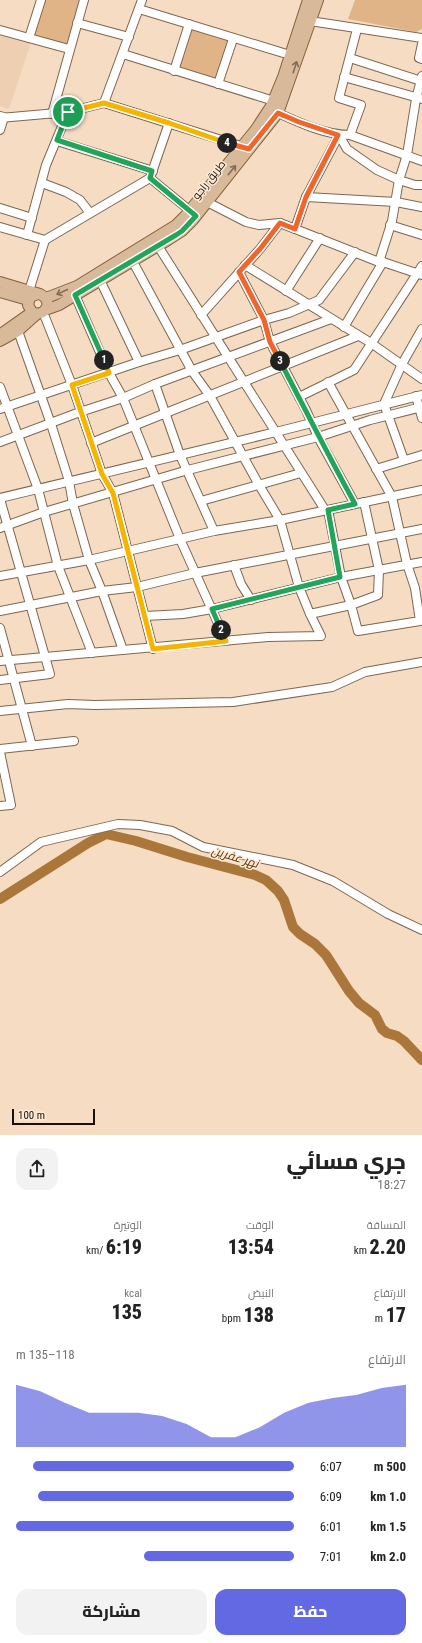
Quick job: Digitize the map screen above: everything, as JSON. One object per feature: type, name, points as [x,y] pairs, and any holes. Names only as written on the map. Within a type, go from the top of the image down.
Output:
[{"type":"main road","name":"طريق راجو","points":[[0,335],[39,312],[58,305],[133,262],[182,231],[192,213],[245,148],[278,113],[310,21],[310,1]]},
{"type":"main road","name":"طريق راجو","points":[[35,296],[77,286],[176,225],[207,202],[245,148],[274,101],[310,1]]},
{"type":"main road","points":[[0,282],[35,296],[48,304],[39,312],[28,305],[35,296]]},
{"type":"main road","points":[[0,292],[35,296]]},
{"type":"main road","name":"طريق راجو","points":[[0,341],[18,331],[39,312]]},
{"type":"street","points":[[29,38],[41,0]]},
{"type":"street","points":[[52,114],[84,0]]},
{"type":"street","points":[[104,103],[142,0]]},
{"type":"street","points":[[139,9],[290,56]]},
{"type":"street","points":[[310,21],[422,38]]},
{"type":"street","points":[[77,23],[129,37]]},
{"type":"street","points":[[174,71],[189,24]]},
{"type":"street","points":[[350,135],[361,105],[339,98],[357,29]]},
{"type":"street","points":[[0,30],[69,49]]},
{"type":"street","points":[[218,84],[233,39]]},
{"type":"street","points":[[422,44],[419,58],[422,59]]},
{"type":"street","points":[[123,54],[274,101]]},
{"type":"street","points":[[344,327],[381,262],[396,202],[399,180],[407,155],[419,99],[421,78],[350,58]]},
{"type":"street","points":[[344,77],[419,99]]},
{"type":"street","points":[[0,130],[1,117],[68,112],[104,103],[169,123],[215,140],[245,148]]},
{"type":"street","points":[[27,235],[46,165],[68,112]]},
{"type":"street","points":[[278,113],[299,122],[338,135],[350,135],[422,161]]},
{"type":"street","points":[[0,227],[44,240],[90,213],[151,174],[169,123]]},
{"type":"street","points":[[338,135],[347,149],[377,170],[399,180],[415,185],[422,185]]},
{"type":"street","points":[[295,229],[306,197],[338,135]]},
{"type":"street","points":[[57,140],[151,174],[192,213]]},
{"type":"street","points":[[42,184],[66,192],[80,200],[90,213]]},
{"type":"street","points":[[306,197],[396,202],[422,207]]},
{"type":"street","points":[[207,202],[246,222],[259,225],[280,223],[381,262],[421,272],[371,343],[354,370],[299,397]]},
{"type":"street","points":[[0,208],[32,218]]},
{"type":"street","points":[[201,315],[280,223]]},
{"type":"street","points":[[390,225],[422,235]]},
{"type":"street","points":[[286,291],[320,238]]},
{"type":"street","points":[[35,296],[44,240]]},
{"type":"street","points":[[158,246],[326,510],[335,545],[340,577],[351,605],[358,630],[421,621],[418,587],[407,564],[392,497],[328,382]]},
{"type":"street","points":[[4,408],[139,362],[180,350],[264,320],[289,313],[308,305],[319,300],[355,252]]},
{"type":"street","points":[[0,661],[123,650],[153,649],[268,637],[321,636],[299,587],[280,520],[210,396],[192,371],[180,350],[133,262]]},
{"type":"street","points":[[245,265],[371,343],[422,379]]},
{"type":"street","points":[[239,272],[264,320],[270,342],[313,423],[318,437],[355,504]]},
{"type":"street","points":[[100,280],[139,362]]},
{"type":"street","points":[[75,295],[109,373],[123,398],[133,426],[180,539],[226,641]]},
{"type":"street","points":[[39,312],[72,385],[102,474],[113,493],[153,649]]},
{"type":"street","points":[[0,442],[80,412],[123,398],[155,384],[331,319]]},
{"type":"street","points":[[404,460],[384,404],[402,364],[422,329]]},
{"type":"street","points":[[18,331],[51,424],[69,482],[73,504],[89,560],[102,591],[123,650]]},
{"type":"street","points":[[91,443],[165,412],[244,383],[358,336]]},
{"type":"street","points":[[155,384],[180,455],[214,531]]},
{"type":"street","points":[[0,388],[4,408],[18,435],[38,489],[58,566],[92,653]]},
{"type":"street","points":[[0,680],[50,674],[21,572],[4,527],[0,498],[313,423],[419,395],[422,418]]},
{"type":"street","points":[[4,527],[44,512],[188,470],[318,437],[389,415],[421,407]]},
{"type":"street","points":[[376,469],[422,454]]},
{"type":"street","points":[[201,501],[302,473]]},
{"type":"street","points":[[0,576],[89,560],[214,531],[280,520],[422,490]]},
{"type":"street","points":[[310,614],[351,605],[378,595],[379,570],[364,502]]},
{"type":"street","points":[[0,611],[102,591],[137,587],[195,572],[422,529]]},
{"type":"street","points":[[145,616],[183,614],[212,609],[340,577],[422,562]]},
{"type":"street","points":[[234,565],[241,584],[251,600]]},
{"type":"street","points":[[0,628],[32,746]]},
{"type":"street","points":[[0,711],[68,704],[95,705],[233,702],[332,687],[365,672],[422,662]]},
{"type":"street","points":[[0,806],[11,805],[0,750],[74,742]]},
{"type":"street","points":[[0,872],[41,842],[118,824],[140,825],[172,831],[203,847],[293,865],[333,881],[388,914],[422,930]]},
{"type":"shaded area","points":[[42,0],[85,0],[72,46],[32,35]]},
{"type":"shaded area","points":[[355,0],[422,0],[422,29],[416,32],[348,19]]},
{"type":"shaded area","points":[[189,26],[232,39],[217,84],[175,71]]},
{"type":"shaded area","points":[[0,31],[31,42],[9,109],[0,106]]},
{"type":"waterway","name":"نهر عفرين","points":[[0,899],[88,843],[106,834],[136,841],[187,857],[255,875],[266,880],[278,891],[284,900],[293,927],[300,934],[315,944],[326,955],[349,991],[359,1003],[375,1015],[382,1029],[404,1041],[422,1060]]},
{"type":"route","points":[[104,103],[169,123],[215,140],[249,149],[278,113],[299,122],[338,135],[306,197],[295,229],[280,223],[260,249],[239,272],[264,320],[270,342],[313,423],[318,437],[355,504],[328,510],[340,577],[212,609],[226,641],[153,649],[113,493],[102,474],[72,385],[109,373],[75,295],[133,262],[176,235],[182,231],[196,216],[150,178],[152,171],[57,140],[68,112],[104,103]]}]
